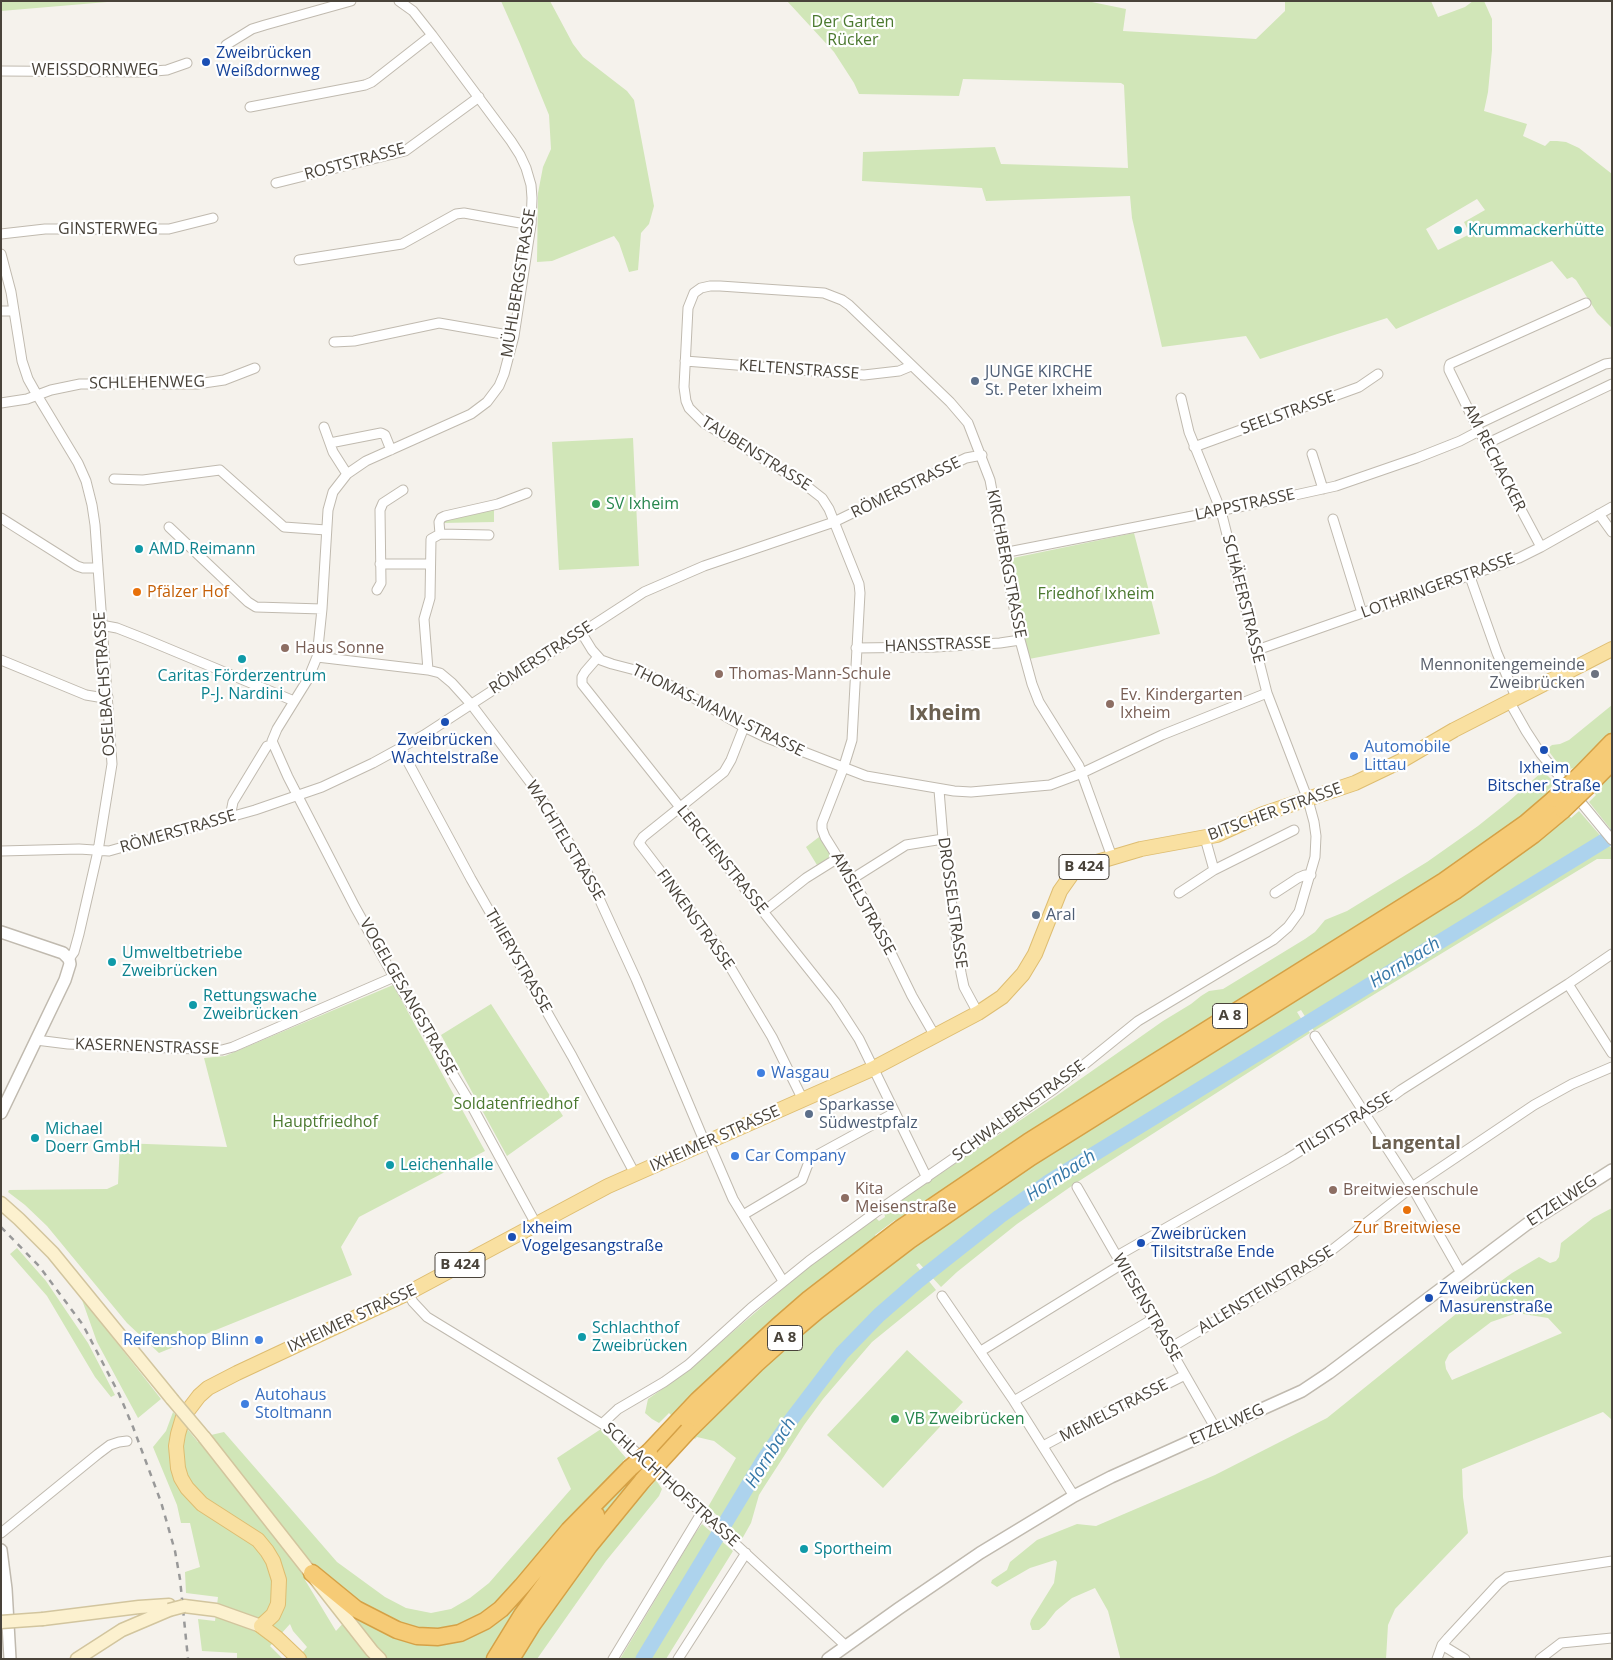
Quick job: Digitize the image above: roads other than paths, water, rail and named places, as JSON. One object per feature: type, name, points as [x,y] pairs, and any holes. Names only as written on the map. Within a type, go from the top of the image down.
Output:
[{"type":"highway","name":"A 8","points":[[1583,781],[1612,742]]},
{"type":"highway","name":"A 8","points":[[511,1659],[532,1625],[589,1546],[649,1452],[683,1426],[756,1364],[885,1249],[906,1234],[1455,892],[1526,840],[1558,804],[1583,781],[1612,762]]},
{"type":"highway","name":"A 8","points":[[495,1659],[522,1615],[572,1547],[635,1473],[683,1426]]},
{"type":"highway","points":[[312,1573],[352,1614],[417,1636],[438,1637],[460,1633],[472,1629],[501,1609],[569,1530],[635,1473]]},
{"type":"main road","name":"BITSCHER STRASSE","points":[[935,1036],[978,1013],[1002,997],[1023,974],[1035,954],[1060,890],[1072,874],[1087,865],[1141,849],[1205,838],[1228,831],[1263,814],[1332,792],[1375,774],[1454,730],[1612,649]]},
{"type":"main road","name":"IXHEIMER STRASSE","points":[[261,1626],[276,1611],[279,1595],[279,1580],[268,1550],[258,1540],[202,1504],[187,1488],[181,1478],[176,1457],[178,1434],[183,1417],[199,1396],[219,1382],[408,1293],[536,1224],[635,1174],[872,1069],[935,1036]]},
{"type":"main road","points":[[1,1204],[53,1253],[204,1437],[312,1573]]},
{"type":"main road","points":[[1,1622],[139,1607],[184,1606],[233,1614],[261,1626],[278,1638],[298,1658]]},
{"type":"main road","points":[[76,1659],[122,1630],[169,1607]]},
{"type":"main road","points":[[352,1614],[376,1656]]},
{"type":"street","points":[[226,45],[252,29],[265,24],[351,1]]},
{"type":"street","name":"MÜHLBERGSTRASSE","points":[[298,795],[272,741],[277,729],[308,679],[317,657],[328,510],[334,492],[347,474],[366,461],[471,414],[487,402],[499,386],[514,336],[531,225],[531,185],[526,168],[512,141],[413,11],[399,1]]},
{"type":"street","points":[[250,107],[365,85],[372,82],[432,35]]},
{"type":"street","name":"WEISSDORNWEG","points":[[1,71],[143,72],[167,70],[187,63]]},
{"type":"street","name":"ROSTSTRASSE","points":[[276,183],[405,151],[479,97]]},
{"type":"street","points":[[299,260],[402,244],[456,214],[464,213],[531,225]]},
{"type":"street","name":"GINSTERWEG","points":[[1,234],[45,229],[169,229],[213,218]]},
{"type":"street","name":"OSELBACHSTRASSE","points":[[1,254],[14,311],[22,361],[28,378],[74,456],[86,481],[92,505],[112,764],[98,851],[79,934],[74,952],[69,959],[69,971],[1,1113]]},
{"type":"street","name":"TAUBENSTRASSE","points":[[843,768],[852,740],[860,593],[859,584],[826,503],[812,488],[720,434],[694,415],[684,393],[688,308],[694,293],[700,288],[715,286],[824,294],[842,300],[849,305]]},
{"type":"street","name":"AM RECHACKER","points":[[1541,547],[1486,444],[1449,367],[1450,364],[1586,303]]},
{"type":"street","name":"KIRCHBERGSTRASSE","points":[[849,305],[959,411],[968,423],[982,455],[990,480],[1020,640],[1035,693],[1079,766],[1112,857]]},
{"type":"street","points":[[1,311],[14,311]]},
{"type":"street","points":[[334,342],[354,341],[428,324],[450,324],[514,336]]},
{"type":"street","name":"KELTENSTRASSE","points":[[685,361],[864,375],[900,371],[911,366]]},
{"type":"street","name":"LAPPSTRASSE","points":[[1003,553],[1336,486],[1460,441],[1478,428],[1605,364],[1612,363]]},
{"type":"street","name":"SCHLEHENWEG","points":[[1,403],[27,399],[51,390],[80,384],[197,384],[224,380],[256,368]]},
{"type":"street","name":"SEELSTRASSE","points":[[1194,447],[1359,387],[1378,374]]},
{"type":"street","points":[[1486,444],[1612,384]]},
{"type":"street","name":"SCHÄFERSTRASSE","points":[[1181,398],[1187,427],[1194,447],[1221,510],[1267,693],[1308,800]]},
{"type":"street","points":[[324,427],[333,452],[347,474]]},
{"type":"street","points":[[330,443],[381,433],[385,435],[391,450]]},
{"type":"street","points":[[1312,454],[1323,489]]},
{"type":"street","name":"RÖMERSTRASSE","points":[[1,851],[78,849],[104,852],[118,849],[230,817],[298,795],[348,776],[401,749],[624,603],[668,580],[834,522],[966,458],[982,455]]},
{"type":"street","points":[[114,479],[143,480],[220,470],[284,527],[326,530]]},
{"type":"street","points":[[377,590],[381,584],[380,510],[384,503],[403,490]]},
{"type":"street","points":[[440,534],[439,522],[445,516],[498,504],[527,493]]},
{"type":"street","name":"LOTHRINGERSTRASSE","points":[[1257,650],[1519,558],[1612,507]]},
{"type":"street","points":[[1599,514],[1612,532]]},
{"type":"street","points":[[1,518],[77,566],[97,568]]},
{"type":"street","points":[[1333,519],[1362,613]]},
{"type":"street","points":[[169,527],[248,602],[256,606],[322,610]]},
{"type":"street","points":[[428,670],[424,619],[430,598],[431,539],[440,534],[489,535]]},
{"type":"street","points":[[380,564],[430,564]]},
{"type":"street","points":[[1469,574],[1513,699],[1536,747],[1612,840]]},
{"type":"street","points":[[101,625],[117,628],[294,700]]},
{"type":"street","points":[[581,632],[598,657]]},
{"type":"street","name":"HANSSTRASSE","points":[[856,648],[944,646],[1020,640]]},
{"type":"street","name":"WACHTELSTRASSE","points":[[317,657],[440,673],[471,704],[536,790],[586,870],[725,1182],[742,1215],[783,1281]]},
{"type":"street","name":"THOMAS-MANN-STRASSE","points":[[598,657],[612,664],[639,671],[672,686],[744,727],[843,768],[888,781],[939,790],[971,792],[1050,785],[1082,773],[1162,735],[1267,693]]},
{"type":"street","name":"LERCHENSTRASSE","points":[[598,657],[582,677],[582,684],[679,808],[836,1002],[849,1022],[927,1178]]},
{"type":"street","points":[[1,660],[80,692],[98,697],[108,697]]},
{"type":"street","points":[[679,808],[724,772],[731,760],[744,727]]},
{"type":"street","points":[[230,817],[233,802],[267,746]]},
{"type":"street","name":"THIERYSTRASSE","points":[[401,749],[470,879],[572,1056],[635,1174]]},
{"type":"street","name":"AMSELSTRASSE","points":[[843,768],[822,823],[822,830],[882,932],[912,996],[935,1036]]},
{"type":"street","name":"DROSSELSTRASSE","points":[[939,790],[943,839],[961,973],[964,987],[978,1013]]},
{"type":"street","name":"VOGELGESANGSTRASSE","points":[[298,795],[355,907],[394,977],[468,1099],[536,1224]]},
{"type":"street","name":"SCHWALBENSTRASSE","points":[[603,1423],[618,1409],[664,1382],[688,1365],[783,1281],[876,1212],[1054,1089],[1138,1020],[1283,933],[1299,912],[1315,857],[1316,836],[1308,800]]},
{"type":"street","name":"FINKENSTRASSE","points":[[679,808],[643,837],[639,843],[640,846],[717,945],[768,1030],[803,1100]]},
{"type":"street","points":[[1179,893],[1214,870],[1294,830]]},
{"type":"street","points":[[1205,838],[1214,870]]},
{"type":"street","points":[[852,879],[906,845],[943,839]]},
{"type":"street","points":[[763,912],[806,878],[838,858]]},
{"type":"street","points":[[1275,893],[1298,878],[1311,874]]},
{"type":"street","points":[[1,932],[56,950],[69,959]]},
{"type":"street","name":"TILSITSTRASSE","points":[[981,1351],[1119,1260],[1364,1113],[1568,984],[1612,954]]},
{"type":"street","name":"KASERNENSTRASSE","points":[[36,1040],[68,1044],[222,1050],[233,1047],[394,977]]},
{"type":"street","points":[[1568,984],[1612,1053]]},
{"type":"street","points":[[1315,1036],[1412,1187],[1461,1273]]},
{"type":"street","name":"ALLENSTEINSTRASSE","points":[[1170,1348],[1318,1261],[1412,1187],[1534,1105],[1572,1084],[1612,1067]]},
{"type":"street","points":[[742,1215],[802,1180],[810,1159],[894,1113]]},
{"type":"street","name":"ETZELWEG","points":[[828,1659],[980,1553],[1074,1496],[1104,1480],[1290,1397],[1329,1373],[1527,1224],[1612,1170]]},
{"type":"street","name":"WIESENSTRASSE","points":[[1077,1187],[1216,1429]]},
{"type":"street","name":"SCHLACHTHOFSTRASSE","points":[[408,1293],[413,1302],[427,1317],[603,1423],[846,1646]]},
{"type":"street","points":[[942,1296],[981,1351],[1074,1496]]},
{"type":"street","points":[[1014,1401],[1153,1319]]},
{"type":"street","name":"MEMELSTRASSE","points":[[1043,1446],[1126,1402],[1185,1375]]},
{"type":"street","points":[[1,1533],[110,1445],[126,1441]]},
{"type":"street","points":[[613,1659],[704,1515]]},
{"type":"street","points":[[1,1550],[6,1589],[10,1659]]},
{"type":"street","points":[[678,1659],[746,1553]]},
{"type":"street","points":[[1437,1659],[1442,1645],[1507,1577],[1612,1561]]},
{"type":"street","points":[[1540,1659],[1561,1643],[1612,1638]]},
{"type":"street","points":[[1442,1645],[1465,1659]]},
{"type":"waterway","name":"Hornbach","points":[[643,1659],[764,1459],[791,1420],[842,1353],[879,1315],[918,1281],[999,1217],[1047,1183],[1612,836]]},
{"type":"railway","points":[[1,1227],[39,1266],[83,1325],[119,1394],[161,1502],[175,1551],[180,1579],[188,1659]]},
{"type":"place","name":"Zweibrücken Weißdornweg","points":[[206,62]]},
{"type":"place","name":"Krummackerhütte","points":[[1458,230]]},
{"type":"place","name":"JUNGE KIRCHE St. Peter Ixheim","points":[[975,381]]},
{"type":"place","name":"SV Ixheim","points":[[596,504]]},
{"type":"place","name":"AMD Reimann","points":[[139,549]]},
{"type":"place","name":"Pfälzer Hof","points":[[137,592]]},
{"type":"place","name":"Haus Sonne","points":[[285,648]]},
{"type":"place","name":"Caritas Förderzentrum P-J. Nardini","points":[[242,659]]},
{"type":"place","name":"Thomas-Mann-Schule","points":[[719,674]]},
{"type":"place","name":"Mennonitengemeinde Zweibrücken","points":[[1595,674]]},
{"type":"place","name":"Ev. Kindergarten Ixheim","points":[[1110,704]]},
{"type":"place","name":"Zweibrücken Wachtelstraße","points":[[445,722]]},
{"type":"place","name":"Ixheim Bitscher Straße","points":[[1544,750]]},
{"type":"place","name":"Automobile Littau","points":[[1354,756]]},
{"type":"place","name":"Aral","points":[[1036,915]]},
{"type":"place","name":"Umweltbetriebe Zweibrücken","points":[[112,962]]},
{"type":"place","name":"Rettungswache Zweibrücken","points":[[193,1005]]},
{"type":"place","name":"Wasgau","points":[[761,1073]]},
{"type":"place","name":"Sparkasse Südwestpfalz","points":[[809,1114]]},
{"type":"place","name":"Michael Doerr GmbH","points":[[35,1138]]},
{"type":"place","name":"Car Company","points":[[735,1156]]},
{"type":"place","name":"Leichenhalle","points":[[390,1165]]},
{"type":"place","name":"Breitwiesenschule","points":[[1333,1190]]},
{"type":"place","name":"Kita Meisenstraße","points":[[845,1198]]},
{"type":"place","name":"Zur Breitwiese","points":[[1407,1210]]},
{"type":"place","name":"Ixheim Vogelgesangstraße","points":[[512,1237]]},
{"type":"place","name":"Zweibrücken Tilsitstraße Ende","points":[[1141,1243]]},
{"type":"place","name":"Zweibrücken Masurenstraße","points":[[1429,1298]]},
{"type":"place","name":"Schlachthof Zweibrücken","points":[[582,1337]]},
{"type":"place","name":"Reifenshop Blinn","points":[[259,1340]]},
{"type":"place","name":"Autohaus Stoltmann","points":[[245,1404]]},
{"type":"place","name":"VB Zweibrücken","points":[[895,1419]]},
{"type":"place","name":"Sportheim","points":[[804,1549]]},
{"type":"district","name":"Ixheim","points":[[945,714]]},
{"type":"district","name":"Langental","points":[[1416,1144]]},
{"type":"park label","name":"Der Garten Rücker","points":[[853,31]]},
{"type":"park label","name":"Friedhof Ixheim","points":[[1096,594]]},
{"type":"park label","name":"Soldatenfriedhof","points":[[516,1104]]},
{"type":"park label","name":"Hauptfriedhof","points":[[325,1122]]}]
